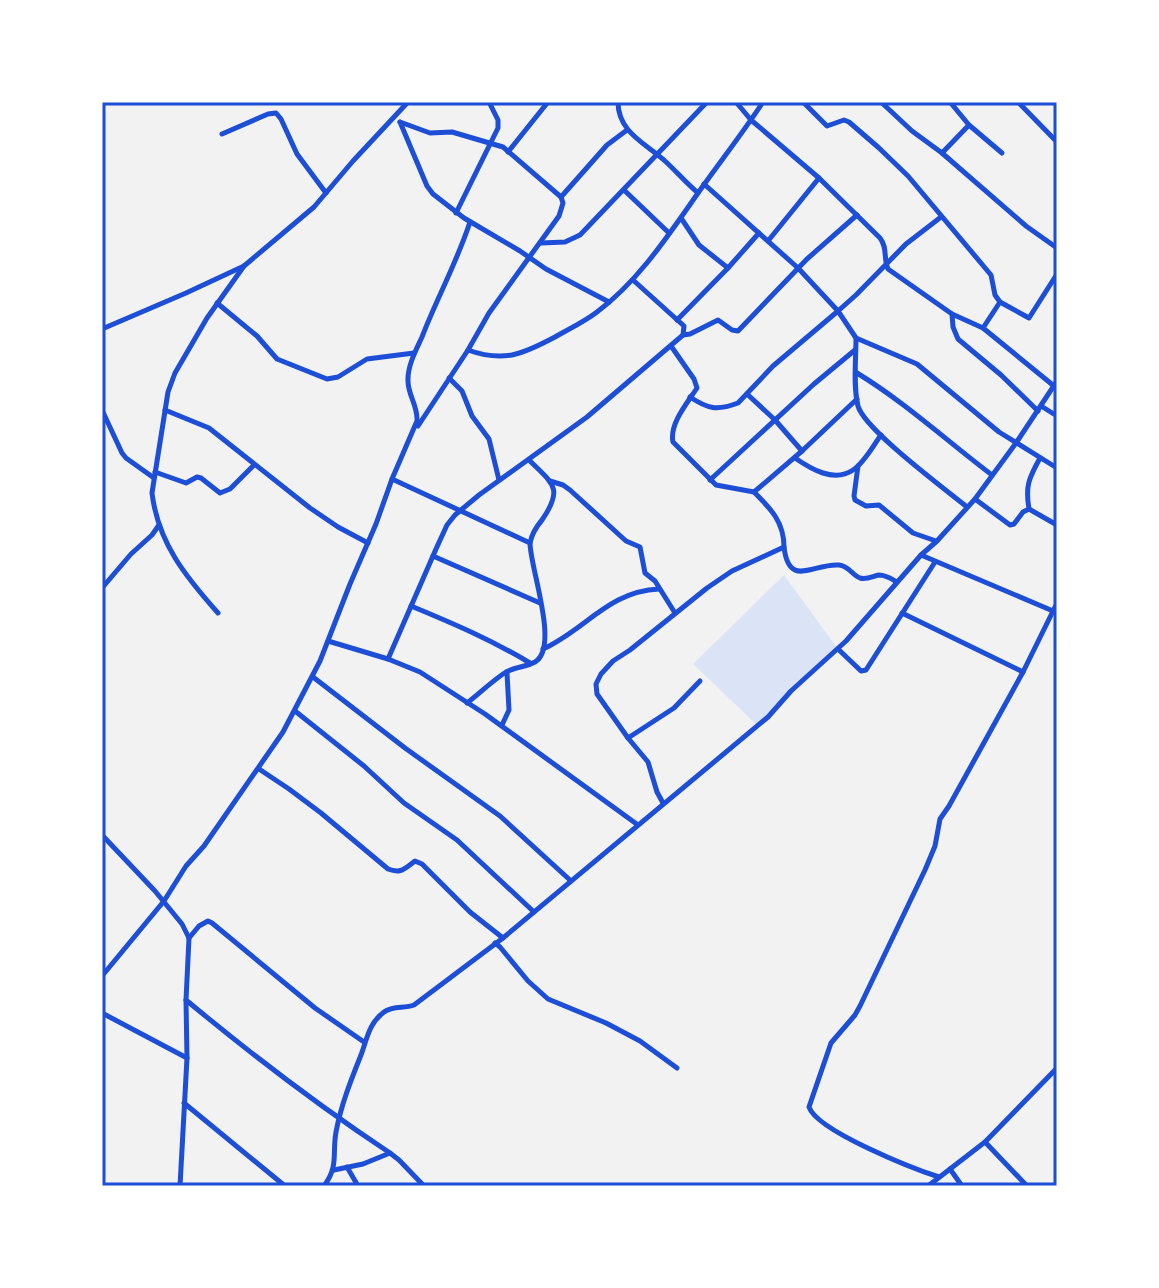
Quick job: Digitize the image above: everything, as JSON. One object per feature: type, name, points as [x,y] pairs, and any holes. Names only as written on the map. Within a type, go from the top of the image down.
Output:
[{"type":"street","points":[[102,329],[244,266],[303,218],[408,102]]},
{"type":"street","points":[[456,213],[498,124],[489,102]]},
{"type":"street","points":[[508,152],[548,102]]},
{"type":"street","points":[[618,102],[619,114],[627,130],[698,193]]},
{"type":"street","points":[[540,243],[565,242],[580,235],[707,102]]},
{"type":"street","points":[[324,1186],[334,1170],[336,1132],[355,1065],[371,1025],[380,1014],[389,1009],[414,1005],[503,938],[768,717],[791,691],[838,649],[975,499],[1055,384],[983,328],[952,314],[892,272],[886,264],[884,243],[819,178],[751,120],[736,102]]},
{"type":"street","points":[[468,350],[485,356],[506,356],[526,351],[585,321],[609,302],[633,280],[681,218],[763,102]]},
{"type":"street","points":[[803,102],[827,126],[841,121],[849,122],[908,176],[990,272],[995,295],[1000,302],[1029,318],[1057,274]]},
{"type":"street","points":[[881,102],[1026,226],[1057,248]]},
{"type":"street","points":[[950,102],[969,125],[1002,153]]},
{"type":"street","points":[[1018,102],[1057,142]]},
{"type":"street","points":[[222,134],[276,113],[297,154],[326,193]]},
{"type":"street","points":[[397,115],[433,194],[456,213],[546,269],[609,302]]},
{"type":"street","points":[[400,122],[430,133],[452,132],[490,142],[508,152],[561,197],[562,210],[489,313],[411,437]]},
{"type":"street","points":[[942,153],[969,125]]},
{"type":"street","points":[[561,197],[607,145],[627,130]]},
{"type":"street","points":[[768,241],[819,178]]},
{"type":"street","points":[[704,184],[798,268],[838,311],[856,338],[917,364],[999,432],[1057,468]]},
{"type":"street","points":[[624,190],[669,233]]},
{"type":"street","points":[[388,659],[447,525],[461,510],[587,417],[683,335],[716,320],[738,331],[798,268],[857,215]]},
{"type":"street","points":[[690,397],[712,408],[735,405],[773,366],[856,295],[906,244],[941,217]]},
{"type":"street","points":[[681,218],[699,245],[728,268]]},
{"type":"street","points":[[102,976],[164,901],[186,866],[259,769],[313,677],[417,421],[418,413],[408,381],[415,353],[470,222]]},
{"type":"street","points":[[677,320],[759,233]]},
{"type":"street","points":[[218,613],[182,570],[159,525],[152,493],[168,392],[175,373],[207,318],[244,266]]},
{"type":"street","points":[[633,280],[684,326],[683,335]]},
{"type":"street","points":[[983,328],[1000,302]]},
{"type":"street","points":[[217,303],[257,336],[277,359],[327,379],[338,377],[373,358],[415,353]]},
{"type":"street","points":[[952,314],[958,339],[1040,409],[1057,416]]},
{"type":"street","points":[[856,338],[857,399],[863,417],[967,507]]},
{"type":"street","points":[[671,346],[697,388],[671,436],[677,447],[710,480],[721,487],[754,492],[772,509],[780,522],[788,565],[800,572],[836,564],[850,569],[859,578],[881,575],[897,582]]},
{"type":"street","points":[[710,480],[856,349]]},
{"type":"street","points":[[856,372],[905,405],[992,475]]},
{"type":"street","points":[[449,378],[462,391],[472,416],[489,439],[499,480]]},
{"type":"street","points":[[747,394],[802,451]]},
{"type":"street","points":[[754,492],[857,399]]},
{"type":"street","points":[[102,410],[126,458],[154,475],[186,483],[201,478],[220,493],[230,489],[254,465]]},
{"type":"street","points":[[165,410],[209,428],[338,527],[368,543]]},
{"type":"street","points":[[795,458],[818,472],[845,474],[858,466],[881,435]]},
{"type":"street","points":[[1029,509],[1028,481],[1040,458]]},
{"type":"street","points":[[467,703],[507,672],[539,659],[543,649],[546,637],[530,543],[532,533],[553,502],[555,492],[550,481],[529,460]]},
{"type":"street","points":[[858,466],[855,500],[866,506],[879,505],[913,533],[937,541]]},
{"type":"street","points":[[392,479],[530,543]]},
{"type":"street","points":[[550,481],[570,490],[626,541],[640,547],[645,573],[653,578],[675,613]]},
{"type":"street","points":[[975,499],[1010,525],[1029,509]]},
{"type":"street","points":[[1029,509],[1057,525]]},
{"type":"street","points":[[102,588],[159,525]]},
{"type":"street","points":[[663,803],[648,762],[597,694],[596,684],[613,661],[732,571],[784,547]]},
{"type":"street","points":[[921,555],[1053,612]]},
{"type":"street","points":[[433,556],[540,604]]},
{"type":"street","points":[[838,649],[861,671],[865,671],[935,562]]},
{"type":"street","points":[[543,649],[623,596],[660,589]]},
{"type":"street","points":[[939,1177],[862,1145],[814,1117],[809,1107],[831,1043],[858,1010],[925,870],[935,846],[940,819],[1023,672],[1057,603]]},
{"type":"street","points":[[411,606],[477,634],[531,664]]},
{"type":"street","points":[[902,613],[1023,672]]},
{"type":"street","points":[[328,641],[420,672],[502,726],[638,825]]},
{"type":"street","points":[[502,726],[509,710],[507,672]]},
{"type":"street","points":[[313,677],[500,816],[571,881]]},
{"type":"street","points":[[628,738],[674,708],[700,681]]},
{"type":"street","points":[[295,711],[364,766],[404,803],[457,840],[534,912]]},
{"type":"street","points":[[259,769],[321,813],[388,869],[397,872],[415,861],[422,864],[470,912],[503,938]]},
{"type":"street","points":[[102,835],[164,901],[189,938],[180,1186]]},
{"type":"street","points":[[102,849],[109,843]]},
{"type":"street","points":[[189,938],[204,922],[212,923],[315,1008],[364,1042]]},
{"type":"street","points":[[495,943],[548,999],[640,1041],[677,1068]]},
{"type":"street","points":[[186,1000],[252,1055],[399,1160],[424,1186]]},
{"type":"street","points":[[102,1013],[187,1058]]},
{"type":"street","points":[[928,1186],[985,1142],[1057,1068]]},
{"type":"street","points":[[183,1102],[285,1186]]},
{"type":"street","points":[[985,1142],[1027,1186]]},
{"type":"street","points":[[334,1170],[390,1153]]},
{"type":"street","points":[[347,1167],[358,1186]]},
{"type":"street","points":[[950,1169],[962,1186]]},
{"type":"shaded area","points":[[784,575],[838,649],[758,726],[693,664]]}]
